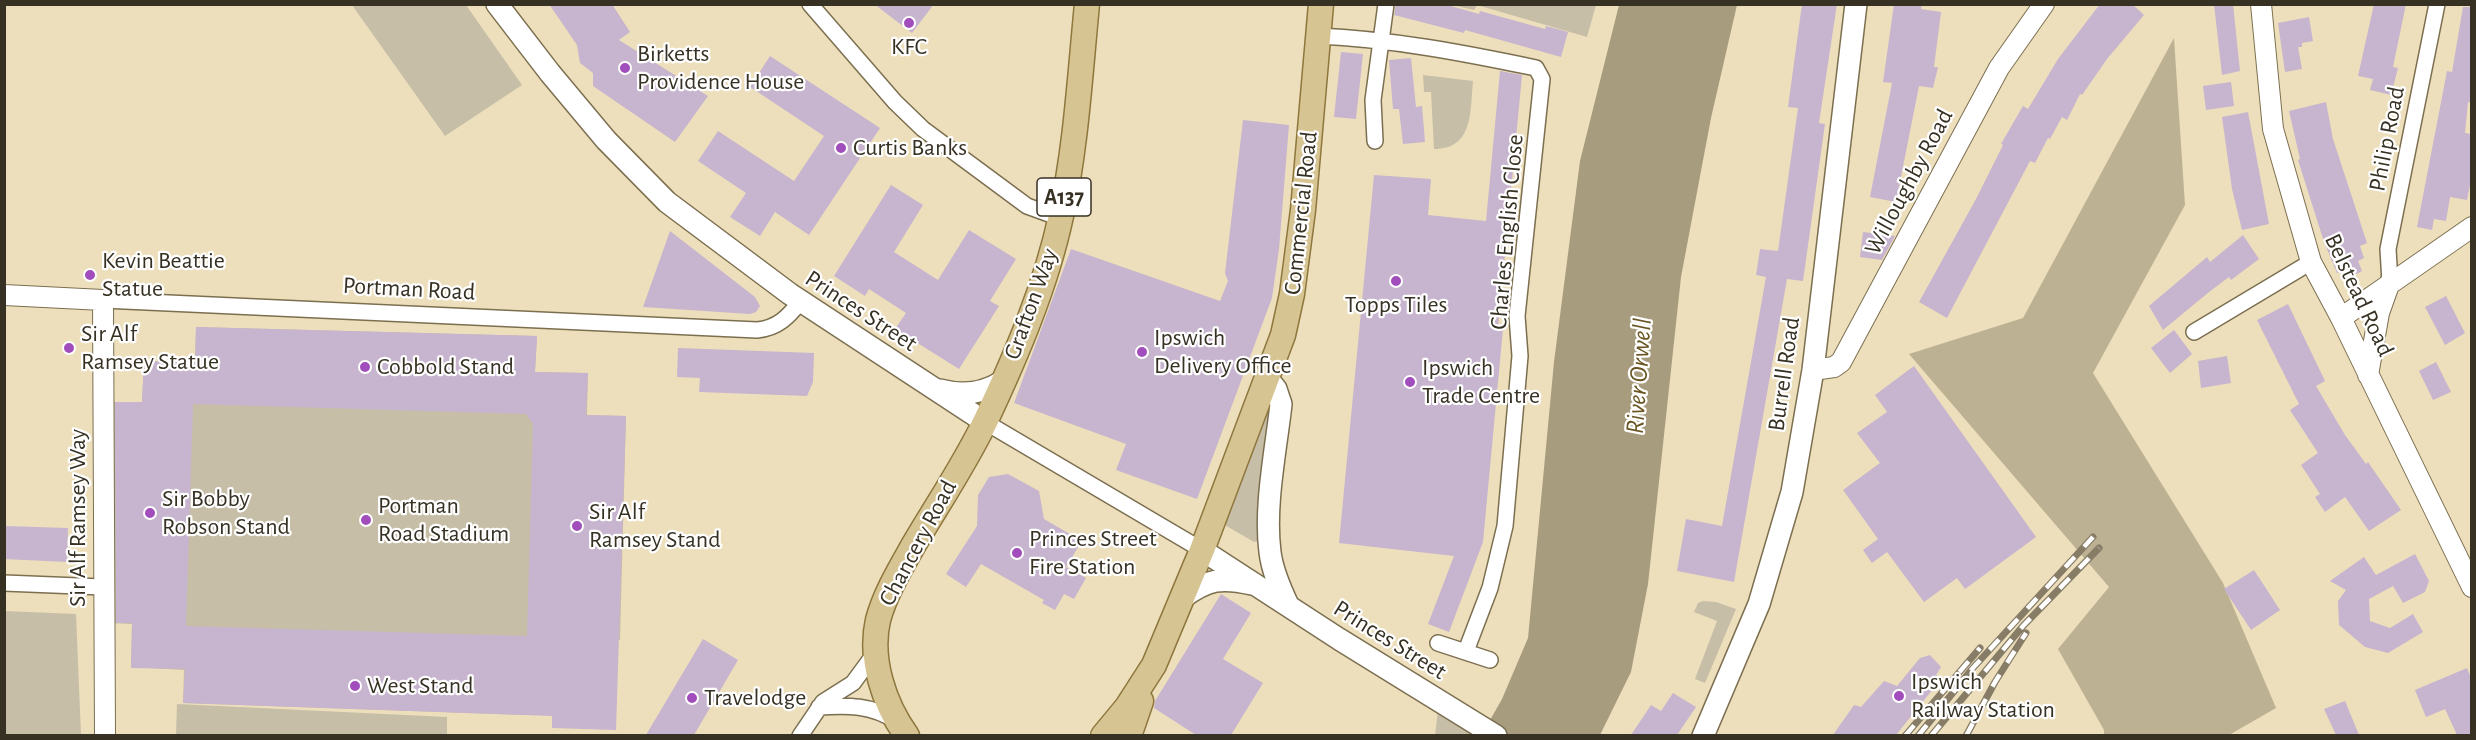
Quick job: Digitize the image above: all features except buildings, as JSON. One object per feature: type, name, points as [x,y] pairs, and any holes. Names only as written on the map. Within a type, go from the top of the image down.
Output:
[{"type":"main road","name":"Princes Street","points":[[497,4],[606,140],[656,190],[710,235],[801,302],[985,422]]},
{"type":"main road","name":"Grafton Way","points":[[985,422],[1036,298],[1060,218],[1068,176],[1087,4]]},
{"type":"main road","name":"Commercial Road","points":[[1202,550],[1283,335],[1295,279],[1321,4]]},
{"type":"main road","name":"Burrell Road","points":[[1703,735],[1764,591],[1792,492],[1813,370],[1856,4]]},
{"type":"main road","points":[[1268,379],[1276,389],[1281,404],[1269,515],[1270,552],[1280,588],[1288,605]]},
{"type":"main road","points":[[934,389],[967,394],[982,392],[1003,381]]},
{"type":"main road","name":"Chancery Road","points":[[902,728],[880,680],[876,652],[878,622],[894,582],[985,422]]},
{"type":"main road","name":"Princes Street","points":[[1202,550],[1369,658],[1482,727]]},
{"type":"main road","points":[[1129,735],[1154,665],[1202,550]]},
{"type":"main road","name":"Princes Street","points":[[1182,598],[1198,585],[1210,582],[1234,580],[1259,585]]},
{"type":"main road","points":[[1103,735],[1127,707],[1154,665]]},
{"type":"street","points":[[810,4],[895,102],[923,129],[1027,206],[1060,218]]},
{"type":"street","points":[[1375,141],[1373,100],[1386,4]]},
{"type":"street","name":"Willoughby Road","points":[[1813,370],[1834,367],[1841,362],[1999,68],[2044,4]]},
{"type":"street","name":"Belstead Road","points":[[2261,4],[2273,129],[2311,261],[2472,587]]},
{"type":"street","name":"Philip Road","points":[[2390,282],[2388,249],[2437,4]]},
{"type":"street","name":"Charles English Close","points":[[1318,36],[1382,40],[1536,68],[1542,79],[1518,305],[1517,327],[1520,356],[1505,526],[1490,588],[1466,651]]},
{"type":"street","points":[[2341,318],[2472,227]]},
{"type":"street","points":[[2194,332],[2311,261]]},
{"type":"street","points":[[2368,375],[2379,313],[2390,282]]},
{"type":"street","name":"Portman Road","points":[[4,295],[757,330],[770,329],[780,323],[801,302]]},
{"type":"street","name":"Sir Alf Ramsey Way","points":[[103,300],[105,735]]},
{"type":"street","name":"Princes Street","points":[[985,422],[1202,550]]},
{"type":"street","points":[[4,583],[103,587]]},
{"type":"street","points":[[1438,643],[1490,660]]},
{"type":"street","points":[[800,735],[823,702],[853,683],[868,666],[876,652]]},
{"type":"street","points":[[819,707],[853,705],[870,708],[884,713],[902,728]]},
{"type":"shaded area","points":[[352,5],[466,5],[522,85],[445,136]]},
{"type":"shaded area","points":[[1452,5],[1477,5],[1474,10]]},
{"type":"shaded area","points":[[1477,5],[1596,5],[1587,37]]},
{"type":"shaded area","points":[[2174,38],[2185,205],[2093,373],[2223,583],[2276,708],[2229,735],[2104,735],[2104,730],[2058,649],[2109,587],[1909,354],[2023,318]]},
{"type":"shaded area","points":[[1423,75],[1473,81],[1470,116],[1463,135],[1457,143],[1434,149],[1431,92],[1424,92]]},
{"type":"shaded area","name":"Portman Road Stadium","points":[[196,327],[537,336],[535,372],[588,373],[587,415],[626,416],[620,640],[527,636],[525,715],[183,703],[184,670],[131,667],[132,624],[106,623],[113,402],[142,402],[144,361],[195,362]]},
{"type":"shaded area","points":[[1268,411],[1272,411],[1262,540],[1254,542],[1223,524]]},
{"type":"shaded area","points":[[1716,602],[1736,609],[1705,683],[1695,679],[1717,621],[1694,612],[1698,603]]},
{"type":"shaded area","points":[[5,611],[76,614],[81,735],[5,735]]},
{"type":"shaded area","points":[[1439,701],[1481,735],[1435,736]]},
{"type":"shaded area","points":[[177,704],[447,717],[447,735],[176,735]]},
{"type":"water","name":"River Orwell","points":[[1619,5],[1737,5],[1711,118],[1681,277],[1648,584],[1631,672],[1600,735],[1481,736],[1502,699],[1528,638],[1554,362],[1580,161]]},
{"type":"railway","points":[[1918,736],[1972,669],[2093,537]]},
{"type":"railway","points":[[1931,736],[2023,626],[2099,548]]},
{"type":"railway","points":[[1966,736],[1995,682],[2026,633]]},
{"type":"railway","points":[[1905,736],[1980,648]]},
{"type":"place","name":"KFC","points":[[909,23]]},
{"type":"place","name":"Birketts Providence House","points":[[625,68]]},
{"type":"place","name":"Curtis Banks","points":[[841,148]]},
{"type":"place","name":"Kevin Beattie Statue","points":[[90,275]]},
{"type":"place","name":"Topps Tiles","points":[[1396,281]]},
{"type":"place","name":"Sir Alf Ramsey Statue","points":[[69,348]]},
{"type":"place","name":"Ipswich Delivery Office","points":[[1142,352]]},
{"type":"place","name":"Cobbold Stand","points":[[365,367]]},
{"type":"place","name":"Ipswich Trade Centre","points":[[1410,382]]},
{"type":"place","name":"Sir Bobby Robson Stand","points":[[150,513]]},
{"type":"place","name":"Portman Road Stadium","points":[[366,520]]},
{"type":"place","name":"Sir Alf Ramsey Stand","points":[[577,526]]},
{"type":"place","name":"Princes Street Fire Station","points":[[1017,553]]},
{"type":"place","name":"West Stand","points":[[355,686]]},
{"type":"place","name":"Ipswich Railway Station","points":[[1899,696]]},
{"type":"place","name":"Travelodge","points":[[692,698]]}]
